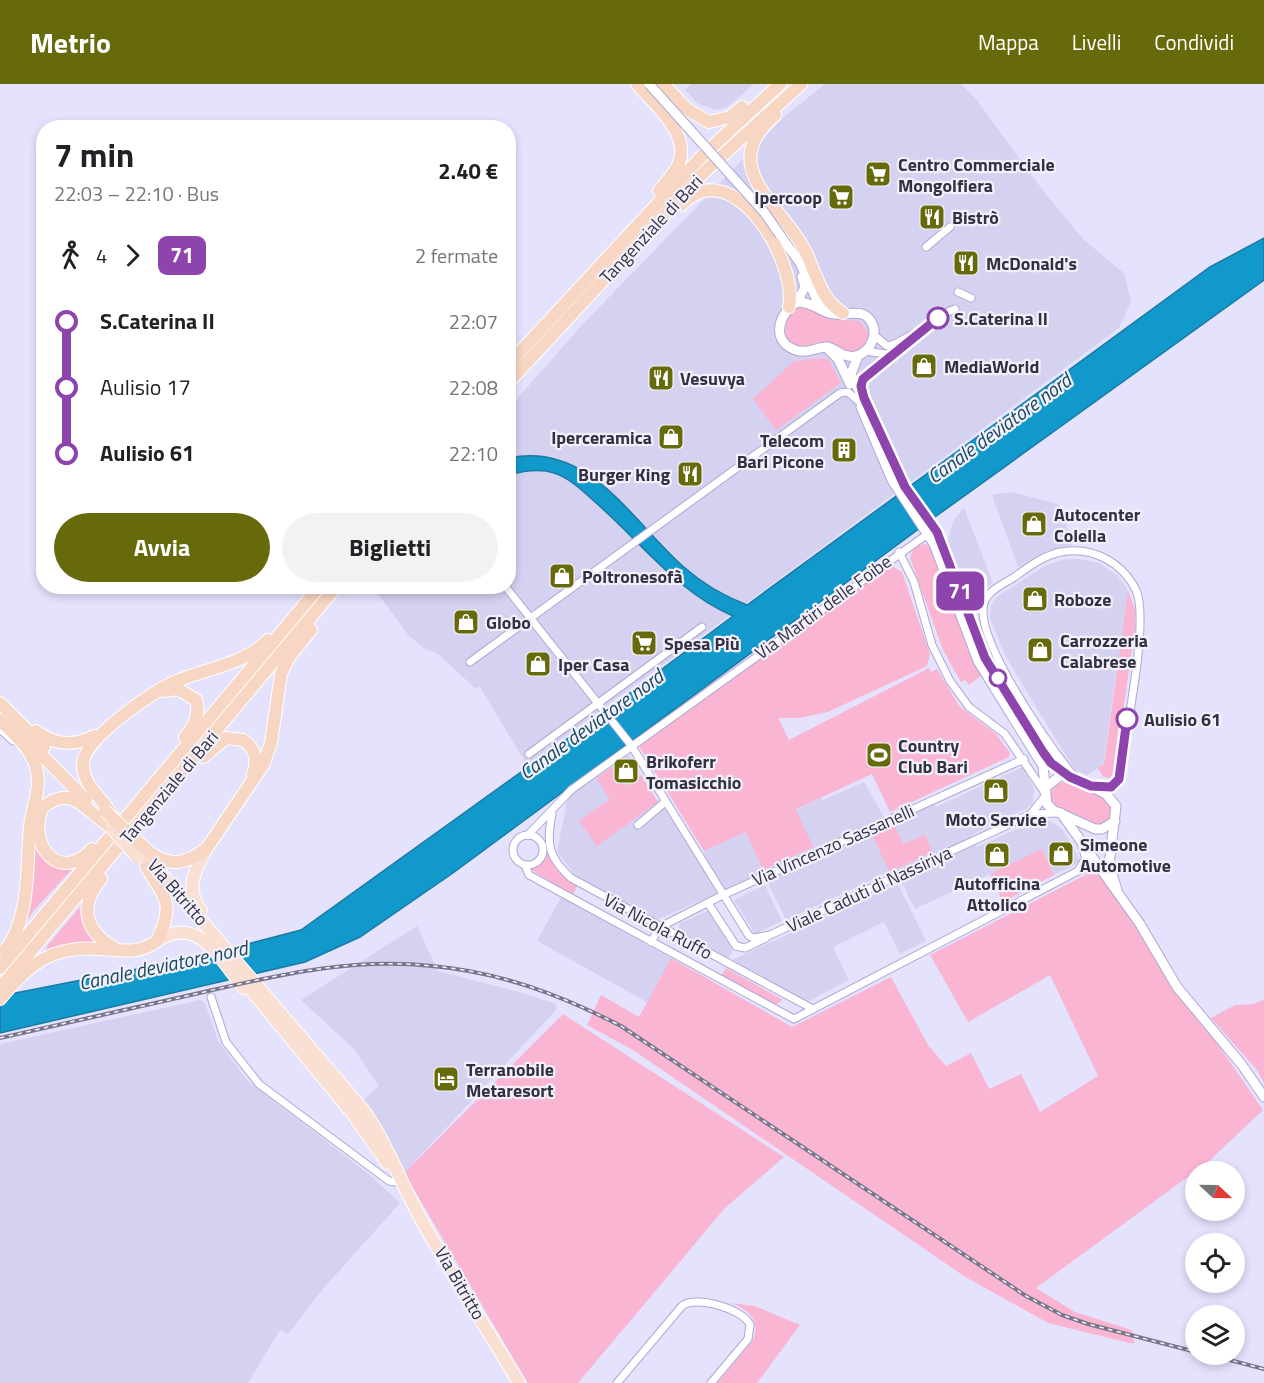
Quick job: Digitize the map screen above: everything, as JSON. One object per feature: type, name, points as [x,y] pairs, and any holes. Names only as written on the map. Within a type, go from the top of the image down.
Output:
[{"type":"highway","points":[[637,84],[671,124],[678,136],[682,151],[680,162],[639,223]]},
{"type":"highway","points":[[663,84],[688,110],[709,122],[730,117],[754,97],[776,88]]},
{"type":"highway","name":"Tangenziale di Bari","points":[[516,374],[737,140],[801,84]]},
{"type":"highway","points":[[812,84],[769,120],[752,148],[750,161],[759,189],[802,246],[826,300],[843,313]]},
{"type":"highway","name":"Tangenziale di Bari","points":[[516,356],[699,159],[776,88]]},
{"type":"highway","points":[[652,228],[670,218],[687,200],[697,194],[718,191],[738,199],[760,222],[784,261],[793,304]]},
{"type":"highway","name":"Tangenziale di Bari","points":[[0,968],[115,827],[146,794],[314,594]]},
{"type":"highway","name":"Tangenziale di Bari","points":[[1,993],[115,851],[330,594]]},
{"type":"highway","points":[[143,856],[177,863],[197,857],[207,848],[250,782],[260,771],[271,743],[277,688],[289,657],[340,594]]},
{"type":"highway","points":[[0,695],[35,730],[53,742],[64,744],[82,742],[106,729],[170,684],[257,650],[281,624],[302,609]]},
{"type":"highway","points":[[146,794],[154,774],[191,730],[198,712],[196,700],[185,692],[171,688],[158,693]]},
{"type":"highway","points":[[0,703],[115,827]]},
{"type":"highway","points":[[0,714],[103,813]]},
{"type":"highway","points":[[0,720],[27,748],[33,758],[38,779],[30,826],[23,908],[10,944],[0,957]]},
{"type":"highway","points":[[106,729],[89,746],[84,755],[83,765],[92,791],[108,807],[115,827]]},
{"type":"highway","points":[[136,826],[153,817],[210,749],[226,738],[243,740],[255,752],[256,761],[250,782]]},
{"type":"highway","points":[[1,993],[22,973],[53,954],[87,948],[126,953],[140,950],[157,941],[169,911],[166,898],[129,831],[97,819],[82,803],[68,797],[50,801],[42,808],[37,827],[45,851],[67,863],[84,857],[115,827]]},
{"type":"highway","points":[[115,851],[110,869],[89,898],[88,915],[100,939],[117,951]]},
{"type":"main road","points":[[207,848],[192,878],[194,901],[269,991],[272,1009]]},
{"type":"main road","name":"Via Bitritto","points":[[143,856],[272,1009],[364,1111],[385,1143],[402,1183]]},
{"type":"main road","points":[[157,941],[176,931],[192,932],[256,1002],[272,1009]]},
{"type":"main road","name":"Via Bitritto","points":[[272,1009],[352,1113],[402,1183],[519,1383]]},
{"type":"street","points":[[649,84],[764,212],[800,263],[820,307]]},
{"type":"street","points":[[926,247],[950,227]]},
{"type":"street","points":[[780,235],[805,287],[779,324],[785,343],[800,351],[826,347],[846,356],[862,353],[893,355]]},
{"type":"street","points":[[958,292],[970,298]]},
{"type":"street","points":[[793,304],[820,307],[832,315],[859,312],[868,317],[873,324],[874,335],[851,374],[872,415]]},
{"type":"street","points":[[902,489],[861,386],[863,379],[918,333],[943,314],[955,309]]},
{"type":"street","points":[[874,335],[887,346],[897,344],[910,334],[918,333]]},
{"type":"street","points":[[826,347],[838,359],[902,489],[929,528],[985,658],[1043,752],[1051,763],[1112,799],[1116,806],[1109,865],[1118,892]]},
{"type":"street","points":[[470,662],[840,393],[851,393],[858,401]]},
{"type":"street","points":[[929,528],[978,661],[1043,766],[1047,804],[1095,829],[1102,829],[1115,821]]},
{"type":"street","name":"Via Martiri delle Foibe","points":[[528,835],[552,812],[570,790],[929,528]]},
{"type":"street","points":[[1073,778],[1002,667],[984,624],[982,606],[989,593],[1034,564],[1060,552],[1083,551],[1104,557],[1122,568],[1136,591],[1142,620],[1119,779],[1111,787],[1091,786]]},
{"type":"street","points":[[899,552],[914,582],[932,645],[950,681],[969,707],[1005,734],[1045,792]]},
{"type":"street","points":[[511,594],[528,619],[631,746],[723,895]]},
{"type":"street","points":[[529,754],[600,707],[702,627]]},
{"type":"street","points":[[0,729],[12,741]]},
{"type":"street","name":"Via Vincenzo Sassanelli","points":[[660,927],[723,895],[1024,759]]},
{"type":"street","points":[[1031,814],[1045,792],[1060,776],[1073,778]]},
{"type":"street","points":[[638,825],[665,802]]},
{"type":"street","points":[[545,844],[528,835],[515,842],[513,851],[517,861],[525,865],[539,861],[545,844],[552,812]]},
{"type":"street","points":[[1031,814],[1061,813]]},
{"type":"street","points":[[1061,813],[1118,892],[1177,987],[1242,1065],[1264,1097]]},
{"type":"street","name":"Viale Caduti di Nassiriya","points":[[723,895],[749,936],[753,938],[770,935],[1031,814]]},
{"type":"street","points":[[1078,871],[1086,858],[1080,840]]},
{"type":"street","name":"Via Nicola Ruffo","points":[[545,844],[557,865],[583,886],[811,1008]]},
{"type":"street","name":"Via Nicola Ruffo","points":[[525,865],[529,874],[788,1018],[800,1017],[811,1008],[1078,871],[1098,865]]},
{"type":"street","points":[[575,900],[583,886]]},
{"type":"street","points":[[708,903],[736,946],[745,948],[756,945],[770,935]]},
{"type":"street","points":[[651,942],[660,927]]},
{"type":"street","points":[[211,997],[226,1042],[248,1071],[271,1094],[389,1181],[402,1183]]},
{"type":"street","points":[[364,1162],[373,1162],[379,1154],[378,1149]]},
{"type":"street","points":[[617,1383],[682,1306],[690,1302],[735,1310],[743,1314],[750,1325],[748,1339],[711,1383]]},
{"type":"shaded area","points":[[691,84],[754,84],[727,107],[715,110],[697,103],[685,90]]},
{"type":"shaded area","points":[[825,84],[961,84],[976,99],[1044,192],[1084,240],[1124,273],[1131,302],[1119,328],[527,765],[480,687],[475,688],[438,654],[424,648],[409,636],[378,594],[516,594],[516,400],[581,326],[785,116]]},
{"type":"shaded area","points":[[804,307],[831,319],[859,321],[868,332],[866,342],[852,352],[829,343],[804,346],[794,344],[785,334],[786,318],[795,309]]},
{"type":"shaded area","points":[[822,358],[829,360],[841,383],[776,430],[753,399],[794,361]]},
{"type":"shaded area","name":"Autocenter Colella","points":[[1011,492],[1058,504],[1073,545],[1049,550],[1018,567],[992,495]]},
{"type":"shaded area","points":[[964,508],[993,583],[967,599],[947,545],[953,521]]},
{"type":"shaded area","points":[[926,544],[931,548],[982,675],[969,685],[965,680],[961,682],[943,650],[910,558],[915,548]]},
{"type":"shaded area","points":[[1065,559],[1099,563],[1118,576],[1128,590],[1103,765],[1087,775],[1075,770],[1034,704],[1005,655],[990,618],[991,606],[998,596],[1045,566]]},
{"type":"shaded area","points":[[892,566],[902,572],[930,654],[927,666],[828,712],[799,718],[778,718],[789,740],[929,668],[931,672],[937,669],[959,706],[996,734],[1010,753],[1009,757],[890,812],[872,774],[796,809],[813,847],[763,870],[746,832],[704,851],[639,746],[843,597]]},
{"type":"shaded area","points":[[1128,590],[1135,609],[1135,629],[1114,774],[1110,778],[1103,777],[1098,768],[1104,764]]},
{"type":"shaded area","name":"Brikoferr Tomasicchio","points":[[628,755],[640,776],[626,786],[612,767]]},
{"type":"shaded area","points":[[612,767],[626,786],[641,775],[658,802],[597,846],[579,821],[610,799],[596,778]]},
{"type":"shaded area","points":[[1023,767],[1034,788],[1033,803],[1026,809],[971,835],[977,847],[1037,820],[1048,820],[1062,829],[1081,862],[1054,875],[1041,850],[915,909],[895,869],[786,920],[763,873],[656,920],[577,877],[557,852],[568,796],[595,779],[660,801],[697,858],[705,854],[704,851],[746,832],[747,835],[821,797],[823,800],[864,782],[885,819],[931,798],[936,807]]},
{"type":"shaded area","points":[[1067,782],[1105,799],[1112,808],[1111,819],[1102,825],[1096,825],[1068,814],[1056,806],[1050,794],[1056,784]]},
{"type":"shaded area","points":[[895,826],[903,844],[925,835],[933,852],[889,872],[873,836]]},
{"type":"shaded area","points":[[33,834],[37,844],[75,866],[34,910],[19,933]]},
{"type":"shaded area","points":[[1042,849],[1054,875],[1003,902],[990,874]]},
{"type":"shaded area","points":[[548,853],[562,875],[577,886],[573,895],[530,869],[541,863]]},
{"type":"shaded area","points":[[1097,869],[1263,1110],[1209,1161],[1185,1161],[1185,1179],[1036,1288],[1075,1312],[1132,1330],[1134,1344],[1048,1323],[967,1278],[633,1050],[587,1025],[601,995],[639,1017],[671,958],[792,1027],[891,977],[928,1045],[946,1066],[971,1053],[989,1089],[1021,1074],[1040,1112],[1098,1076],[1050,975],[968,1022],[930,955]]},
{"type":"shaded area","points":[[898,884],[926,941],[900,954],[884,922],[833,947],[849,980],[805,1003],[730,961]]},
{"type":"shaded area","points":[[765,885],[782,921],[755,934],[734,900]]},
{"type":"shaded area","points":[[561,897],[671,958],[647,1002],[537,941]]},
{"type":"shaded area","points":[[85,901],[97,943],[47,951],[47,946]]},
{"type":"shaded area","points":[[708,911],[733,950],[728,959],[677,930],[680,923]]},
{"type":"shaded area","points":[[417,926],[438,971],[526,994],[556,1004],[557,1009],[404,1173],[362,1101],[379,1086],[354,1049],[301,1000]]},
{"type":"shaded area","points":[[726,968],[783,1000],[777,1004],[778,1008],[721,976]]},
{"type":"shaded area","points":[[200,1000],[205,1003],[218,1041],[247,1080],[370,1175],[400,1203],[322,1290],[288,1334],[280,1330],[248,1383],[0,1383],[0,1044]]},
{"type":"shaded area","points":[[1264,1000],[1264,1083],[1257,1070],[1211,1018],[1235,1005],[1253,1004]]},
{"type":"shaded area","points":[[563,1014],[784,1157],[725,1208],[578,1383],[528,1383],[404,1173]]},
{"type":"shaded area","points":[[731,1303],[755,1306],[800,1325],[757,1383],[717,1383],[753,1340],[755,1333],[754,1321],[748,1312]]},
{"type":"water","name":"Canale deviatore nord","points":[[1264,238],[1264,280],[935,517],[453,873],[360,937],[305,962],[0,1033],[0,996],[193,958],[301,930],[599,716],[733,616],[694,594],[677,580],[571,481],[548,471],[516,473],[516,458],[538,456],[563,462],[586,473],[627,508],[692,574],[714,589],[747,605],[1210,267]]},
{"type":"railway","points":[[0,1038],[254,981],[342,966],[371,964],[432,966],[506,979],[576,1004],[621,1026],[1026,1296],[1062,1315],[1088,1324],[1185,1349]]},
{"type":"railway","points":[[1245,1364],[1264,1369]]},
{"type":"bus line","name":"71","points":[[938,318],[866,375],[861,386],[864,398],[905,487],[937,532],[985,658],[1043,752],[1051,763],[1070,777],[1102,788],[1111,787],[1119,779],[1127,719]]},
{"type":"place","name":"Centro Commerciale Mongolfiera","points":[[878,174]]},
{"type":"place","name":"Ipercoop","points":[[841,197]]},
{"type":"place","name":"Bistrò","points":[[932,217]]},
{"type":"place","name":"McDonald's","points":[[966,263]]},
{"type":"place","name":"S.Caterina II","points":[[938,318]]},
{"type":"place","name":"MediaWorld","points":[[924,366]]},
{"type":"place","name":"Vesuvya","points":[[661,378]]},
{"type":"place","name":"Iperceramica","points":[[671,437]]},
{"type":"place","name":"Telecom Bari Picone","points":[[844,450]]},
{"type":"place","name":"Burger King","points":[[690,474]]},
{"type":"place","name":"Autocenter Colella","points":[[1034,524]]},
{"type":"place","name":"Poltronesofà","points":[[562,576]]},
{"type":"place","name":"Roboze","points":[[1035,599]]},
{"type":"place","name":"Globo","points":[[466,622]]},
{"type":"place","name":"Spesa Più","points":[[644,643]]},
{"type":"place","name":"Carrozzeria Calabrese","points":[[1040,650]]},
{"type":"place","name":"Iper Casa","points":[[538,664]]},
{"type":"place","name":"Aulisio 61","points":[[1127,719]]},
{"type":"place","name":"Country Club Bari","points":[[879,755]]},
{"type":"place","name":"Brikoferr Tomasicchio","points":[[626,771]]},
{"type":"place","name":"Moto Service","points":[[996,791]]},
{"type":"place","name":"Simeone Automotive","points":[[1061,854]]},
{"type":"place","name":"Autofficina Attolico","points":[[997,855]]},
{"type":"place","name":"Terranobile Metaresort","points":[[446,1079]]}]
